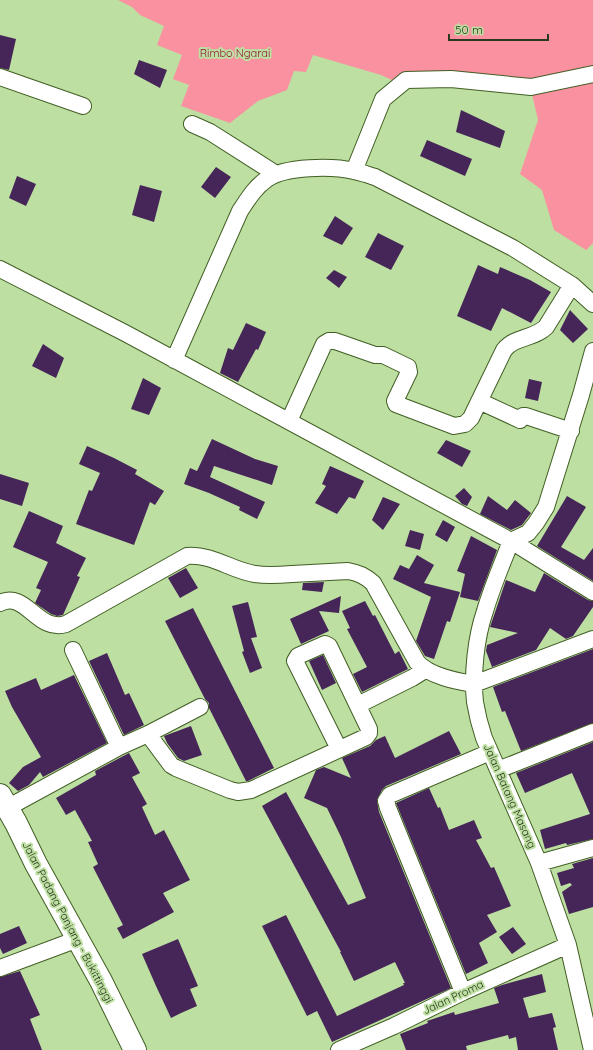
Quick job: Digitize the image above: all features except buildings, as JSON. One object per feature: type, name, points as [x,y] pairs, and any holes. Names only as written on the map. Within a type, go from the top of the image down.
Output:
[{"type":"highway","name":"Jalan Padang Panjang - Bukittinggi","points":[[4,801],[36,864],[101,981],[135,1050]]},
{"type":"street","points":[[354,171],[383,99],[406,80],[451,79],[531,87],[593,74]]},
{"type":"street","points":[[0,77],[83,106]]},
{"type":"street","points":[[192,124],[210,132],[276,174]]},
{"type":"street","points":[[174,360],[240,211],[253,192],[266,179],[276,174],[296,169],[331,168],[354,171],[375,177],[513,248],[572,285],[593,304]]},
{"type":"street","points":[[0,269],[125,333],[511,541],[593,592]]},
{"type":"street","points":[[289,421],[324,344],[329,341],[335,341],[375,354],[383,355],[408,367],[409,372],[395,401],[396,404],[454,426],[465,424],[471,418],[504,350],[509,343],[541,332],[546,327],[572,285]]},
{"type":"street","points":[[511,541],[528,533],[546,507],[570,431],[587,399],[593,351]]},
{"type":"street","points":[[479,401],[518,420],[520,420],[523,416],[526,416],[570,431]]},
{"type":"street","name":"Jalan Batang Masang","points":[[511,541],[484,612],[477,650],[474,684],[475,702],[479,720],[490,752],[539,863],[568,945],[592,1050]]},
{"type":"street","points":[[0,603],[10,600],[16,601],[43,621],[58,626],[66,624],[187,556],[197,555],[210,557],[243,571],[268,576],[348,571],[358,573],[366,577],[373,584],[416,662],[425,670],[462,682],[474,684],[593,639]]},
{"type":"street","points":[[148,734],[171,765],[224,788],[238,792],[252,790],[366,737],[369,733],[369,728],[329,646],[322,644],[298,656],[295,662],[340,749]]},
{"type":"street","points":[[73,650],[119,747]]},
{"type":"street","points":[[358,705],[425,670]]},
{"type":"street","points":[[4,801],[148,734],[200,707]]},
{"type":"street","points":[[498,770],[593,732]]},
{"type":"street","points":[[463,992],[386,800],[390,795],[490,752]]},
{"type":"street","points":[[539,863],[593,848]]},
{"type":"street","points":[[0,968],[78,939]]},
{"type":"street","name":"Jalan Proma","points":[[339,1050],[373,1043],[463,992],[568,945]]},
{"type":"green space","name":"Rimbo Ngarai","points":[[118,0],[593,0],[593,243],[586,250],[554,230],[542,190],[520,174],[538,120],[531,90],[402,74],[392,80],[381,75],[313,55],[306,72],[294,71],[287,90],[258,101],[230,123],[181,106],[189,85],[173,79],[182,55],[157,45],[164,26],[140,15],[132,7]]}]
